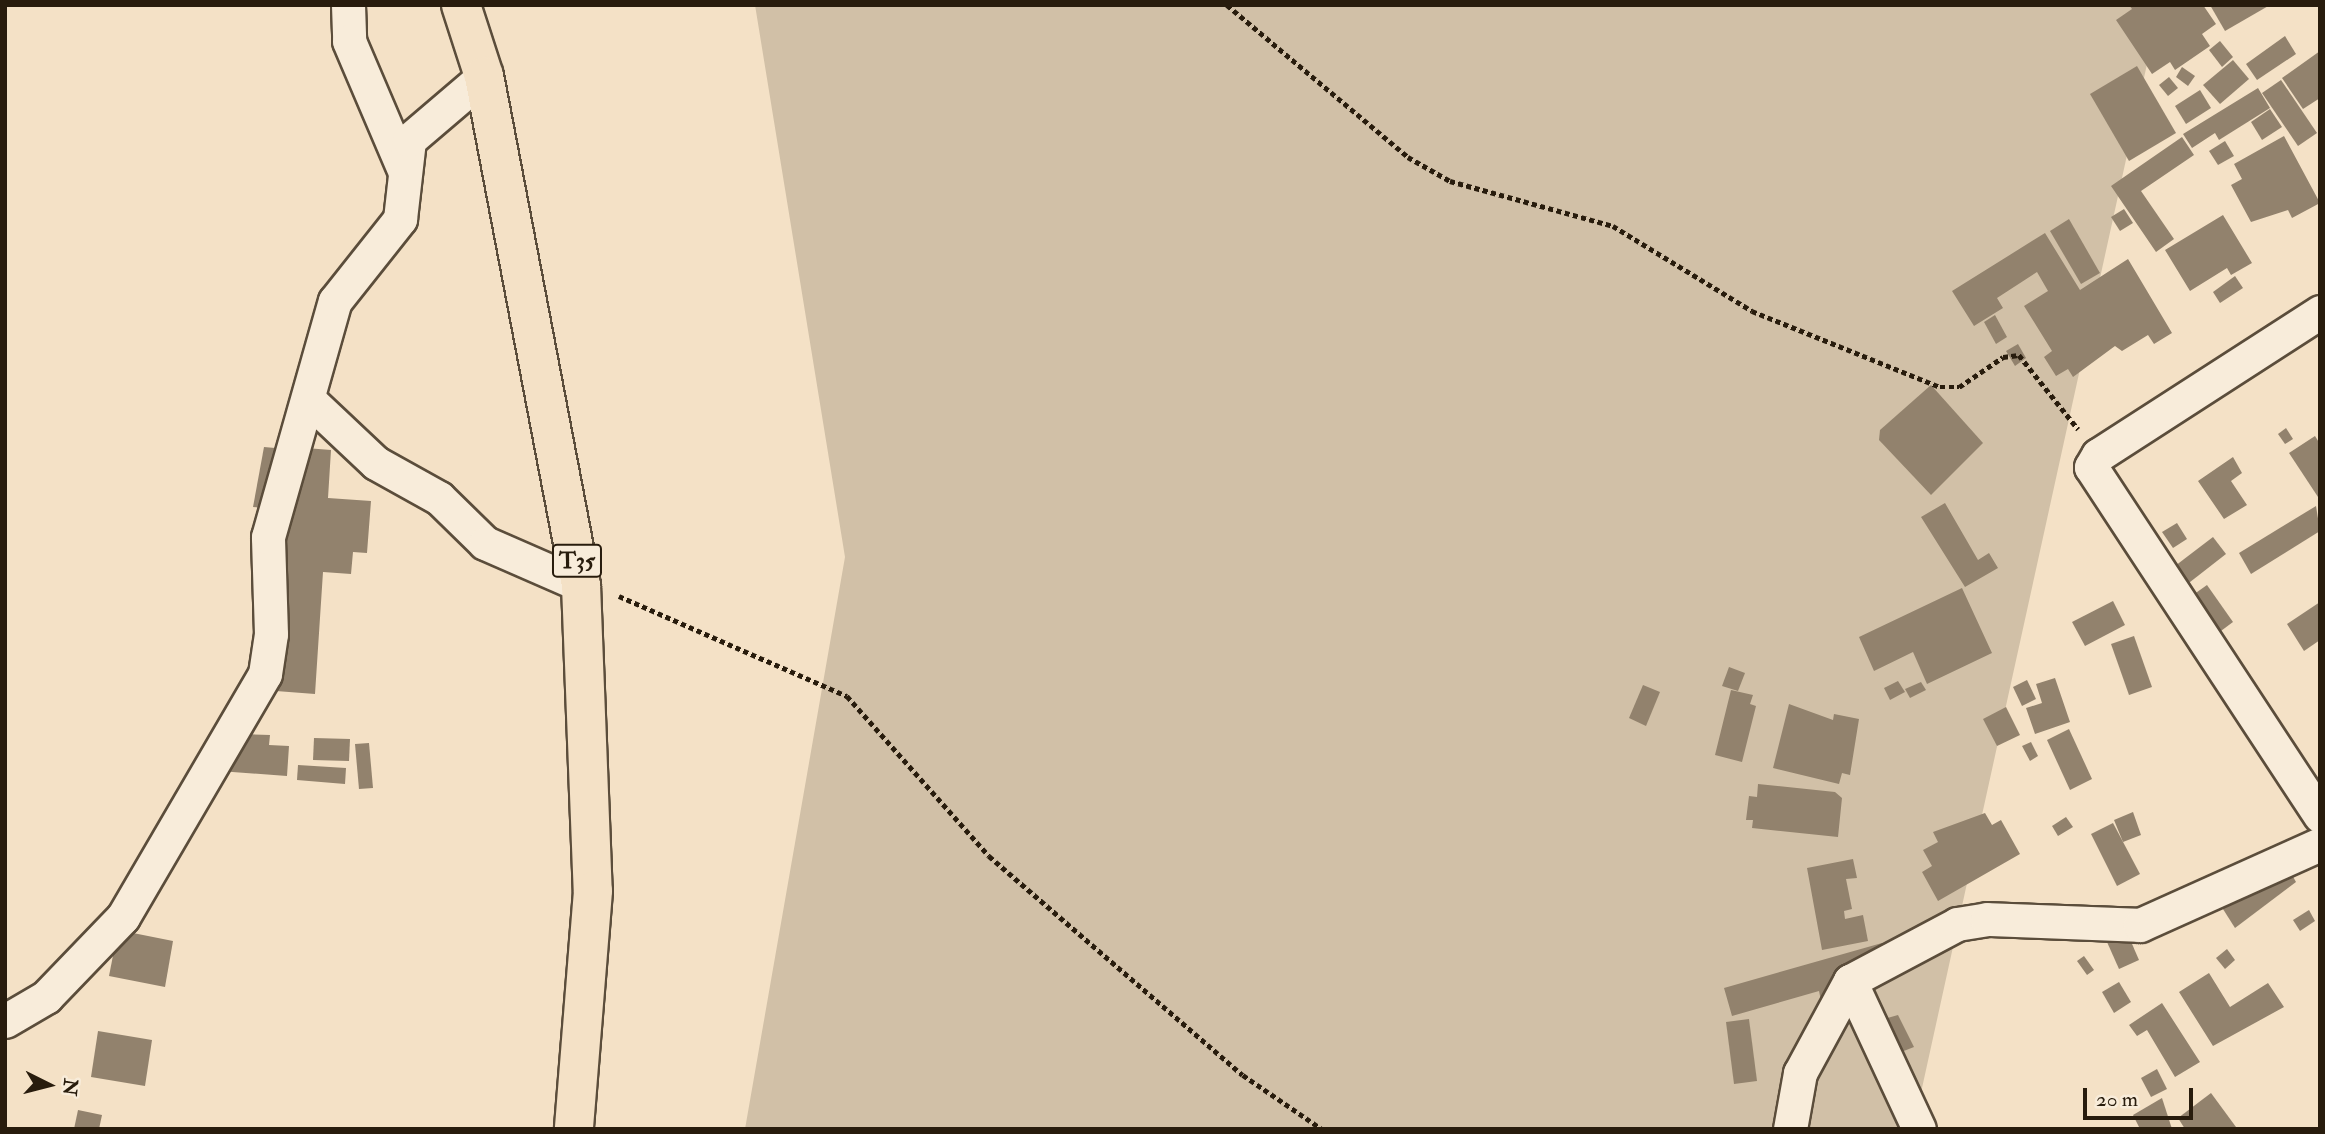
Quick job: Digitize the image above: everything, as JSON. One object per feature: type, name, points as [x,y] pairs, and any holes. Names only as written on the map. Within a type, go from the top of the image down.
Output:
[{"type":"highway","name":"T35","points":[[461,5],[484,76],[581,585],[593,891],[574,1129]]},
{"type":"street","points":[[348,5],[349,41],[404,170]]},
{"type":"street","points":[[5,1021],[46,997],[123,917],[265,674],[271,634],[268,537],[342,287],[400,219],[409,140],[484,76]]},
{"type":"street","points":[[2320,312],[2098,455],[2091,467],[2099,486],[2310,774],[2320,816]]},
{"type":"street","points":[[309,399],[376,463],[439,498],[485,543],[581,585]]},
{"type":"street","points":[[1790,1129],[1800,1073],[1850,982],[1974,920],[2118,927],[2154,922],[2320,844]]},
{"type":"street","points":[[1850,982],[1919,1129]]},
{"type":"path","points":[[1227,5],[1438,175],[1613,226],[1752,311],[1940,387],[1959,387],[2003,357],[2019,355],[2098,455]]},
{"type":"path","points":[[581,585],[655,607],[847,696],[989,856],[1242,1075],[1322,1129]]},
{"type":"shaded area","points":[[755,5],[2160,5],[1913,1129],[745,1129],[845,557]]},
{"type":"building","points":[[2129,5],[2203,5],[2216,24],[2202,34],[2210,46],[2175,70],[2170,62],[2152,74],[2116,20],[2132,9]]},
{"type":"building","points":[[2210,5],[2270,5],[2225,31]]},
{"type":"building","points":[[2285,36],[2296,54],[2257,80],[2246,64]]},
{"type":"building","points":[[2220,41],[2233,57],[2222,67],[2209,50]]},
{"type":"building","points":[[2320,51],[2320,98],[2303,109],[2282,78]]},
{"type":"building","points":[[2233,60],[2249,79],[2220,104],[2203,85]]},
{"type":"building","points":[[2137,66],[2176,133],[2129,161],[2090,94]]},
{"type":"building","points":[[2182,67],[2195,76],[2188,86],[2176,77]]},
{"type":"building","points":[[2169,77],[2178,88],[2168,96],[2159,85]]},
{"type":"building","points":[[2281,80],[2317,133],[2298,146],[2262,93]]},
{"type":"building","points":[[2258,88],[2270,108],[2219,140],[2215,133],[2192,148],[2183,134]]},
{"type":"building","points":[[2200,90],[2211,108],[2186,124],[2175,106]]},
{"type":"building","points":[[2270,109],[2282,127],[2262,140],[2251,122]]},
{"type":"building","points":[[2284,136],[2320,203],[2292,218],[2288,210],[2251,222],[2231,185],[2242,179],[2234,164]]},
{"type":"building","points":[[2182,137],[2194,155],[2141,191],[2174,239],[2156,252],[2111,186]]},
{"type":"building","points":[[2225,141],[2234,156],[2218,165],[2209,151]]},
{"type":"building","points":[[2124,209],[2133,223],[2120,231],[2111,217]]},
{"type":"building","points":[[2223,215],[2252,263],[2231,275],[2227,268],[2190,291],[2165,250]]},
{"type":"building","points":[[2069,219],[2100,273],[2081,284],[2050,231]]},
{"type":"building","points":[[2045,233],[2080,290],[2128,259],[2172,333],[2154,344],[2148,335],[2122,351],[2115,346],[2073,377],[2068,369],[2056,376],[2044,357],[2052,351],[2024,306],[2048,291],[2037,272],[1997,298],[2003,308],[1974,326],[1952,291]]},
{"type":"building","points":[[2235,276],[2243,288],[2220,303],[2213,292]]},
{"type":"building","points":[[1995,315],[2007,337],[1996,344],[1984,322]]},
{"type":"building","points":[[2018,344],[2026,358],[2015,366],[2006,351]]},
{"type":"building","points":[[1931,385],[1983,443],[1931,495],[1879,440],[1880,430]]},
{"type":"building","points":[[2286,428],[2293,439],[2285,444],[2278,434]]},
{"type":"building","points":[[2315,436],[2320,444],[2320,500],[2289,453]]},
{"type":"building","points":[[280,446],[331,450],[328,498],[371,501],[367,553],[353,552],[351,574],[323,572],[315,694],[263,690]]},
{"type":"building","points":[[264,447],[275,448],[271,509],[253,507]]},
{"type":"building","points":[[2233,457],[2242,473],[2231,481],[2247,505],[2224,519],[2198,481]]},
{"type":"building","points":[[1945,503],[1978,560],[1989,553],[1998,568],[1965,587],[1921,517]]},
{"type":"building","points":[[2316,506],[2320,531],[2251,574],[2239,553]]},
{"type":"building","points":[[2177,523],[2187,539],[2173,548],[2162,532]]},
{"type":"building","points":[[2213,537],[2226,554],[2167,600],[2154,582]]},
{"type":"building","points":[[2207,585],[2233,622],[2202,645],[2176,607]]},
{"type":"building","points":[[1962,588],[1992,653],[1927,684],[1913,652],[1874,671],[1859,637]]},
{"type":"building","points":[[2113,601],[2125,625],[2085,646],[2072,622]]},
{"type":"building","points":[[2320,602],[2320,640],[2304,651],[2287,624]]},
{"type":"building","points":[[2134,636],[2152,687],[2129,695],[2111,644]]},
{"type":"building","points":[[1729,667],[1745,673],[1738,691],[1722,686]]},
{"type":"building","points":[[2055,678],[2070,722],[2035,734],[2026,708],[2042,703],[2036,684]]},
{"type":"building","points":[[2027,680],[2036,699],[2022,706],[2013,687]]},
{"type":"building","points":[[1898,681],[1905,692],[1890,700],[1884,688]]},
{"type":"building","points":[[1921,682],[1926,690],[1910,698],[1905,689]]},
{"type":"building","points":[[1643,685],[1660,692],[1646,726],[1629,718]]},
{"type":"building","points":[[1731,690],[1753,695],[1750,704],[1756,706],[1742,762],[1715,755]]},
{"type":"building","points":[[1789,704],[1833,720],[1834,714],[1859,719],[1850,775],[1842,773],[1839,784],[1773,768]]},
{"type":"building","points":[[2006,707],[2020,735],[1997,746],[1983,719]]},
{"type":"building","points":[[2069,729],[2092,779],[2070,790],[2047,740]]},
{"type":"building","points":[[242,734],[270,735],[269,745],[289,746],[287,776],[219,771]]},
{"type":"building","points":[[314,738],[350,739],[349,761],[313,760]]},
{"type":"building","points":[[2031,742],[2038,756],[2030,761],[2022,746]]},
{"type":"building","points":[[369,743],[373,788],[359,789],[355,744]]},
{"type":"building","points":[[298,765],[346,768],[345,784],[297,780]]},
{"type":"building","points":[[1758,784],[1835,792],[1842,798],[1838,837],[1752,828],[1753,820],[1746,820],[1749,796],[1757,797]]},
{"type":"building","points":[[2133,812],[2141,835],[2123,842],[2114,820]]},
{"type":"building","points":[[1985,813],[1992,825],[2001,820],[2020,854],[1938,901],[1922,872],[1932,866],[1923,850],[1938,842],[1933,832]]},
{"type":"building","points":[[2066,817],[2073,827],[2058,836],[2052,826]]},
{"type":"building","points":[[2113,823],[2140,874],[2117,886],[2091,834]]},
{"type":"building","points":[[2282,857],[2296,882],[2235,928],[2209,887]]},
{"type":"building","points":[[1853,859],[1857,878],[1846,879],[1852,909],[1844,911],[1845,919],[1863,915],[1868,941],[1822,950],[1807,868]]},
{"type":"building","points":[[2309,910],[2315,921],[2300,931],[2293,920]]},
{"type":"building","points":[[2119,914],[2139,960],[2119,969],[2099,924]]},
{"type":"building","points":[[118,930],[173,941],[165,987],[109,976]]},
{"type":"building","points":[[1882,943],[1892,978],[1821,1001],[1819,991],[1732,1016],[1724,988]]},
{"type":"building","points":[[2227,949],[2235,960],[2225,969],[2216,958]]},
{"type":"building","points":[[2084,956],[2094,970],[2087,975],[2077,961]]},
{"type":"building","points":[[2209,973],[2230,1007],[2268,983],[2284,1007],[2213,1046],[2179,992]]},
{"type":"building","points":[[2119,982],[2131,1002],[2114,1013],[2102,992]]},
{"type":"building","points":[[2162,1003],[2200,1062],[2175,1077],[2147,1030],[2137,1036],[2129,1025]]},
{"type":"building","points":[[1898,1015],[1914,1047],[1896,1054],[1884,1019]]},
{"type":"building","points":[[1749,1019],[1757,1081],[1734,1084],[1726,1022]]},
{"type":"building","points":[[98,1031],[152,1040],[145,1086],[91,1077]]},
{"type":"building","points":[[2157,1069],[2167,1089],[2151,1097],[2141,1078]]},
{"type":"building","points":[[2211,1093],[2236,1127],[2185,1129],[2178,1118]]},
{"type":"building","points":[[2162,1098],[2172,1129],[2140,1129],[2133,1115]]},
{"type":"building","points":[[78,1110],[102,1115],[99,1129],[74,1129]]}]
